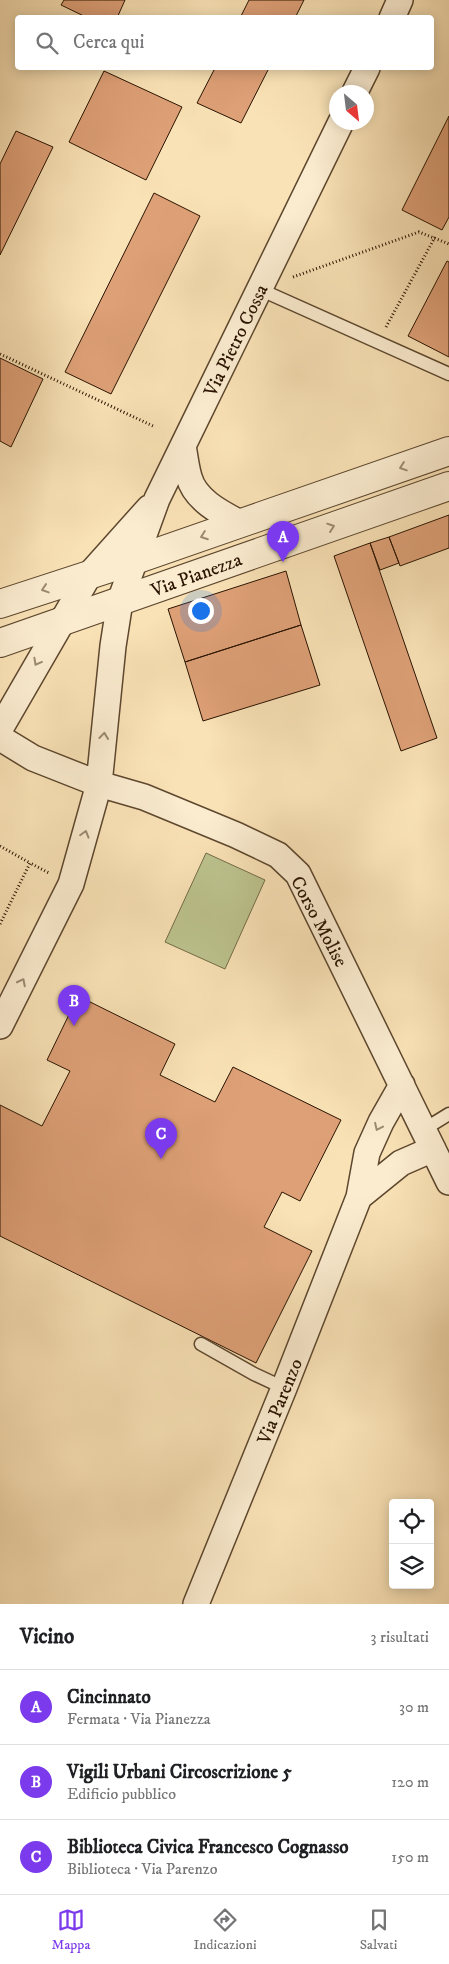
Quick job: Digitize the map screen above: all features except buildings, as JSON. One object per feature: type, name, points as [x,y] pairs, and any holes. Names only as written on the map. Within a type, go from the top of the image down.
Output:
[{"type":"street","points":[[393,15],[400,0]]},
{"type":"street","points":[[359,85],[367,70]]},
{"type":"street","name":"Via Pietro Cossa","points":[[0,1026],[71,884],[99,784],[113,646],[120,601],[157,499],[337,130]]},
{"type":"street","points":[[183,446],[189,479],[199,494],[216,510],[240,523]]},
{"type":"street","name":"Via Pianezza","points":[[0,604],[135,560],[449,451]]},
{"type":"street","name":"Via Pianezza","points":[[0,643],[449,486]]},
{"type":"street","points":[[0,729],[89,575],[157,499]]},
{"type":"street","points":[[290,506],[299,538]]},
{"type":"street","name":"Corso Molise","points":[[0,738],[33,758],[99,784],[144,797],[236,835],[278,855],[298,874],[449,1182]]},
{"type":"street","name":"Via Parenzo","points":[[196,1604],[359,1197],[367,1152],[402,1084]]},
{"type":"street","name":"Via Parenzo","points":[[359,1197],[428,1139]]},
{"type":"lane","points":[[259,289],[449,374]]},
{"type":"lane","points":[[428,1139],[449,1114]]},
{"type":"lane","points":[[201,1344],[254,1374],[284,1388]]},
{"type":"path","points":[[259,289],[419,232],[449,244]]},
{"type":"path","points":[[385,329],[434,237]]},
{"type":"path","points":[[0,354],[153,426]]},
{"type":"path","points":[[0,846],[30,864],[71,884]]},
{"type":"path","points":[[0,924],[30,864]]},
{"type":"green space","points":[[206,853],[265,880],[225,969],[165,942]]},
{"type":"place","name":"Cincinnato","points":[[283,562]]},
{"type":"place","name":"Vigili Urbani Circoscrizione 5","points":[[74,1026]]},
{"type":"place","name":"Biblioteca Civica Francesco Cognasso","points":[[161,1159]]}]
